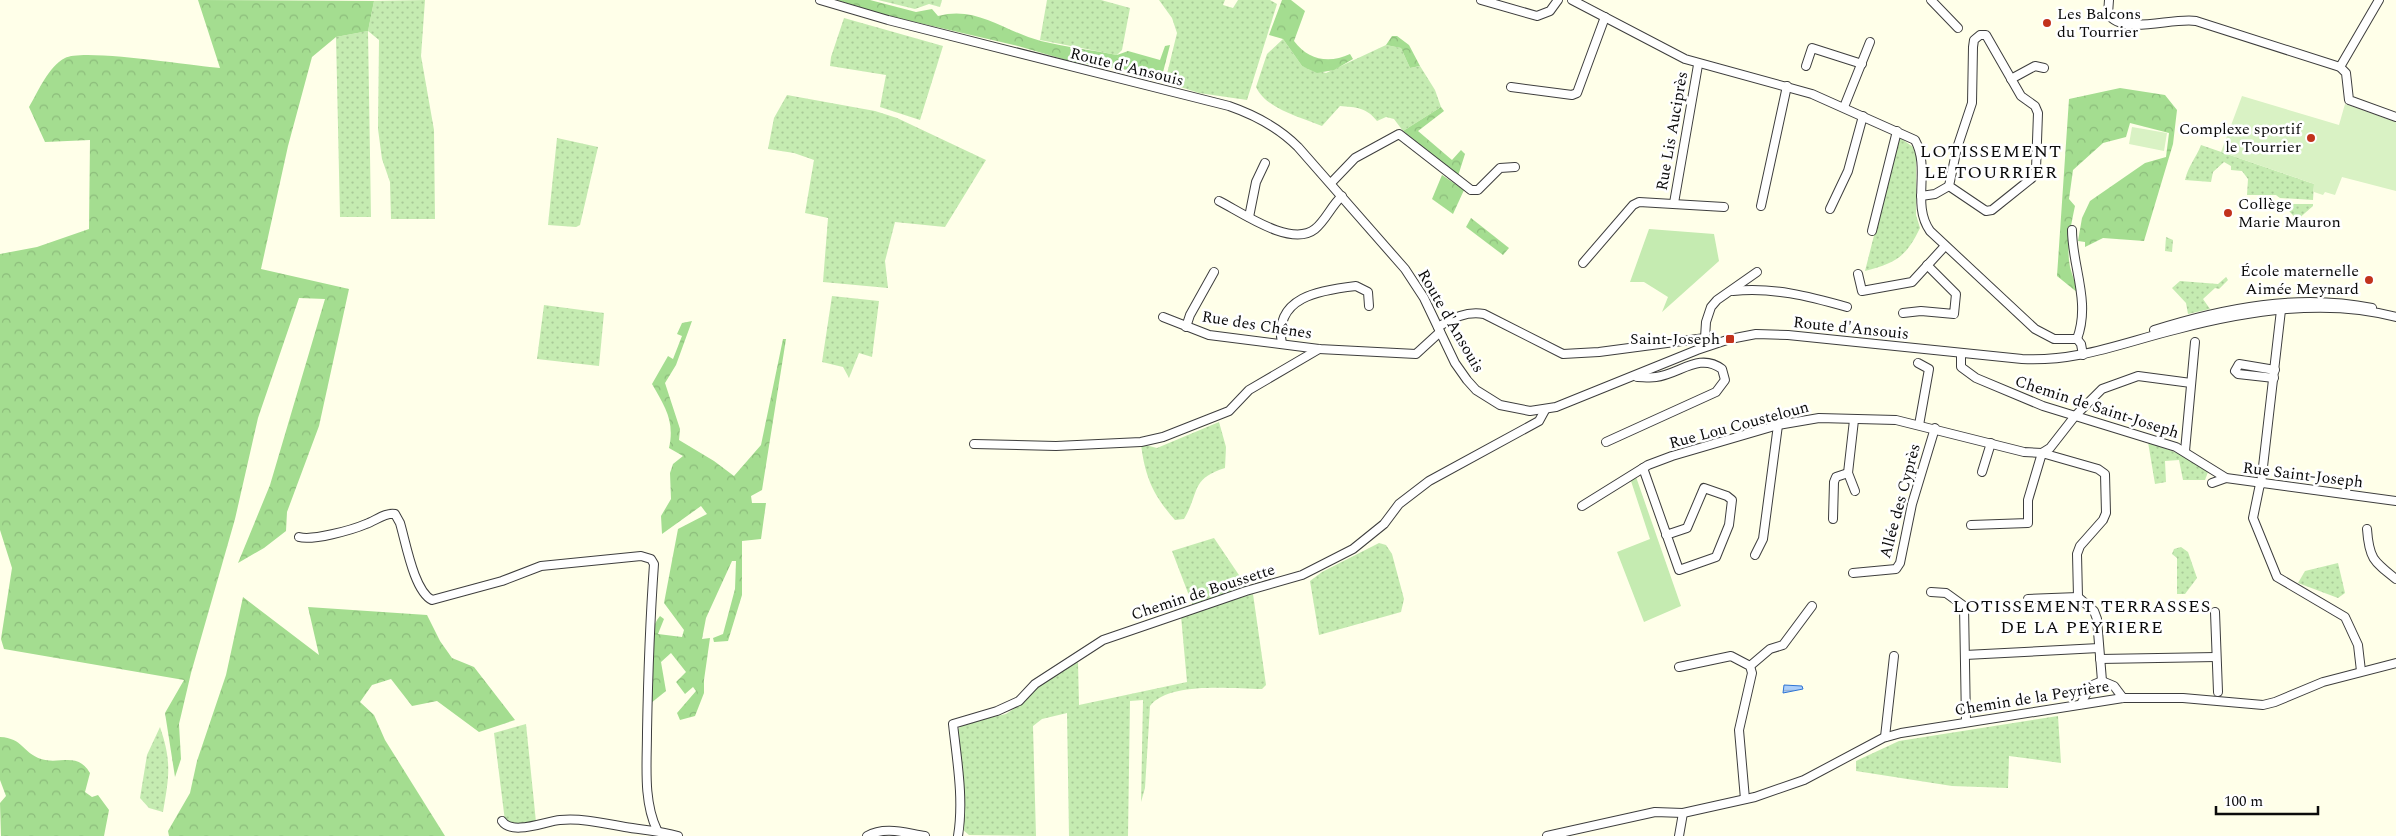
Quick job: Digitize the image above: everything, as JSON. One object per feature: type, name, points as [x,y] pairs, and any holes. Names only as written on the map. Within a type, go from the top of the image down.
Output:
[{"type":"street","name":"Route d'Ansouis","points":[[820,0],[888,20],[1240,110],[1261,119],[1290,139],[1401,263],[1415,283],[1455,363],[1476,390],[1500,405],[1523,410],[1545,410],[1709,346],[1743,336],[1770,334],[2039,360],[2083,356],[2236,312],[2324,301],[2347,303],[2396,315]]},
{"type":"street","points":[[1481,0],[1537,16],[1550,11],[1558,0]]},
{"type":"street","points":[[1572,0],[1698,65],[1787,86],[1844,107],[1916,140],[1920,148],[1923,172],[1922,218],[1930,231],[2045,336],[2054,339],[2076,339],[2081,344],[2083,356]]},
{"type":"street","points":[[1931,0],[1958,28]]},
{"type":"street","points":[[2109,0],[2108,12],[2118,24],[2130,25],[2187,19],[2340,67],[2346,73],[2349,100],[2396,117]]},
{"type":"street","points":[[2340,67],[2379,0]]},
{"type":"street","points":[[1511,87],[1577,93],[1605,17]]},
{"type":"street","points":[[1921,196],[1936,194],[1949,186],[1957,148],[1972,103],[1974,40],[1980,35],[1986,35],[2021,96],[2035,106],[2038,113],[2036,169],[2032,178],[1992,210],[1986,211],[1949,186]]},
{"type":"street","points":[[1844,107],[1870,42]]},
{"type":"street","points":[[1806,66],[1812,48],[1862,64]]},
{"type":"street","name":"Rue Lis Auciprès","points":[[1674,203],[1698,65]]},
{"type":"street","points":[[2011,79],[2035,66],[2044,68]]},
{"type":"street","points":[[1761,206],[1787,86]]},
{"type":"street","points":[[1830,209],[1848,171],[1863,116]]},
{"type":"street","points":[[1872,231],[1897,131]]},
{"type":"street","points":[[1331,183],[1355,158],[1399,134],[1471,190],[1478,190],[1500,168],[1515,167]]},
{"type":"street","points":[[1249,217],[1256,182],[1265,163]]},
{"type":"street","points":[[1219,201],[1280,233],[1295,235],[1314,230],[1342,196]]},
{"type":"street","points":[[1583,263],[1633,205],[1639,202],[1724,207]]},
{"type":"street","points":[[2072,230],[2072,244],[2077,261],[2082,295],[2080,327],[2076,339]]},
{"type":"street","points":[[1858,274],[1862,291],[1912,282],[1945,246]]},
{"type":"street","points":[[1903,312],[1921,311],[1954,314],[1956,294],[1927,265]]},
{"type":"street","points":[[1186,327],[1190,315],[1214,272]]},
{"type":"street","points":[[1733,291],[1757,272]]},
{"type":"street","points":[[1282,344],[1280,331],[1284,315],[1302,298],[1356,286],[1368,292],[1369,306]]},
{"type":"street","points":[[1709,346],[1705,338],[1707,315],[1711,307],[1723,295],[1733,291],[1756,288],[1797,293],[1847,307]]},
{"type":"street","name":"Route d'Ansouis","points":[[2236,312],[2345,309],[2396,315]]},
{"type":"street","points":[[2281,310],[2260,484],[2253,518],[2277,577],[2345,617],[2358,645],[2361,671]]},
{"type":"street","name":"Rue des Chênes","points":[[1162,317],[1208,335],[1319,349],[1416,354],[1439,329],[1462,314],[1474,312],[1484,314],[1563,354],[1599,352],[1705,338]]},
{"type":"street","points":[[2184,451],[2195,342]]},
{"type":"street","points":[[974,444],[1056,446],[1140,442],[1163,437],[1229,412],[1249,390],[1319,349]]},
{"type":"street","name":"Chemin de Saint-Joseph","points":[[1961,353],[1961,367],[1976,378],[2043,406],[2160,441],[2184,451]]},
{"type":"street","points":[[1606,442],[1716,392],[1725,380],[1722,369],[1708,362],[1694,364],[1657,377],[1632,377]]},
{"type":"street","points":[[1918,363],[1929,369],[1918,425]]},
{"type":"street","points":[[1971,525],[2028,523],[2028,500],[2042,453],[2050,448],[2075,416],[2102,389],[2138,376],[2191,384]]},
{"type":"street","name":"Chemin de Boussette","points":[[958,836],[960,779],[953,724],[997,712],[1019,701],[1034,684],[1103,640],[1246,591],[1302,575],[1353,549],[1384,524],[1399,504],[1426,483],[1475,454],[1539,421],[1545,410]]},
{"type":"street","name":"Rue Lou Cousteloun","points":[[1582,506],[1643,468],[1704,445],[1778,425],[1819,418],[1896,420],[1935,428],[2024,452],[2042,453],[2098,470],[2106,477],[2106,513],[2103,520],[2080,546],[2077,554],[2078,597]]},
{"type":"street","points":[[1854,420],[1848,473],[1855,491]]},
{"type":"street","points":[[1755,555],[1763,539],[1778,425]]},
{"type":"street","name":"Allée des Cyprès","points":[[1853,573],[1896,569],[1900,563],[1912,504],[1935,428]]},
{"type":"street","points":[[1982,472],[1990,443]]},
{"type":"street","name":"Rue Saint-Joseph","points":[[2184,451],[2226,478],[2396,501]]},
{"type":"street","points":[[1643,468],[1666,535],[1679,570],[1716,557],[1729,525],[1732,500],[1727,496],[1704,488],[1687,528],[1666,535]]},
{"type":"street","points":[[1834,519],[1834,482],[1836,478],[1848,473]]},
{"type":"street","points":[[2212,483],[2226,478]]},
{"type":"street","points":[[299,537],[307,539],[319,538],[365,525],[390,513],[395,514],[400,523],[419,586],[426,597],[432,600],[502,581],[541,566],[640,556],[651,559],[654,564],[648,636],[647,767],[651,818],[657,830]]},
{"type":"street","points":[[2367,529],[2368,551],[2373,559],[2396,580]]},
{"type":"street","points":[[1931,592],[1946,593],[1964,606],[1966,722]]},
{"type":"street","points":[[2028,599],[2078,597],[2094,611],[2097,619],[2102,681]]},
{"type":"street","points":[[1750,666],[1770,649],[1783,646],[1812,606]]},
{"type":"street","points":[[2215,612],[2218,692]]},
{"type":"street","points":[[1965,655],[2099,648]]},
{"type":"street","points":[[1679,667],[1731,656],[1750,666],[1752,673],[1739,730],[1745,799]]},
{"type":"street","points":[[1885,737],[1894,656]]},
{"type":"street","points":[[2100,659],[2216,658]]},
{"type":"street","name":"Chemin de la Peyrière","points":[[1682,813],[1745,799],[1804,780],[1885,737],[1966,722],[2123,698],[2183,698],[2262,705],[2275,702],[2323,682],[2396,663]]},
{"type":"street","points":[[2081,704],[2090,686],[2102,681],[2114,686],[2123,698]]},
{"type":"street","points":[[1547,836],[1655,812],[1682,813],[1679,836]]},
{"type":"street","points":[[502,821],[508,827],[522,828],[558,820],[573,820],[657,830],[678,836]]},
{"type":"street","points":[[867,836],[876,831],[886,830],[925,836]]},
{"type":"green space","points":[[198,0],[374,1],[368,31],[336,37],[312,57],[288,146],[261,269],[349,289],[319,426],[287,512],[286,531],[264,548],[238,563],[270,485],[325,299],[299,298],[258,418],[235,519],[191,673],[179,724],[181,759],[175,777],[165,713],[184,680],[4,649],[1,639],[12,568],[0,530],[0,254],[37,247],[89,229],[90,140],[45,142],[29,107],[53,67],[65,58],[76,55],[93,55],[139,58],[220,68]]},
{"type":"green space","points":[[425,0],[421,56],[434,130],[435,219],[391,219],[390,182],[382,159],[378,129],[379,40],[368,31],[374,1]]},
{"type":"green space","points":[[837,0],[870,0],[916,12],[932,9],[938,16],[965,14],[991,21],[1041,41],[1117,55],[1128,51],[1160,60],[1165,46],[1170,45],[1161,80],[1141,72],[1073,62],[1018,46],[881,14]]},
{"type":"green space","points":[[878,0],[942,0],[940,7],[929,4],[915,9]]},
{"type":"green space","points":[[1047,0],[1101,0],[1130,8],[1122,50],[1117,55],[1040,40]]},
{"type":"green space","points":[[1159,0],[1225,0],[1223,5],[1233,8],[1238,0],[1270,0],[1277,4],[1247,100],[1199,93],[1165,82],[1177,33],[1172,18]]},
{"type":"green space","points":[[1282,0],[1291,0],[1305,11],[1294,41],[1306,52],[1312,56],[1327,59],[1350,54],[1353,59],[1334,70],[1317,73],[1302,66],[1283,39],[1269,35]]},
{"type":"green space","points":[[844,18],[943,46],[920,120],[880,107],[886,75],[830,66],[831,57]]},
{"type":"green space","points":[[368,31],[371,217],[340,217],[336,37]]},
{"type":"green space","points":[[1392,36],[1397,36],[1409,45],[1420,66],[1410,68],[1401,48],[1386,45]]},
{"type":"green space","points":[[1283,39],[1302,66],[1326,73],[1386,45],[1401,48],[1410,68],[1420,66],[1435,90],[1441,107],[1403,131],[1394,119],[1386,117],[1377,121],[1369,113],[1356,108],[1340,106],[1322,126],[1285,111],[1268,101],[1256,87],[1267,54]]},
{"type":"green space","points":[[2120,88],[2165,95],[2177,110],[2173,144],[2144,241],[2103,238],[2085,247],[2085,242],[2078,241],[2082,218],[2090,201],[2145,163],[2166,157],[2169,133],[2130,123],[2126,137],[2103,143],[2073,170],[2069,199],[2075,206],[2070,236],[2069,260],[2078,293],[2057,276],[2069,99]]},
{"type":"green space","points":[[787,95],[875,111],[897,118],[986,160],[945,227],[895,222],[885,261],[888,288],[823,282],[828,218],[805,213],[814,160],[794,153],[768,149],[774,118]]},
{"type":"green space","name":"Complexe sportif le Tourrier","points":[[2242,96],[2339,125],[2345,104],[2396,122],[2396,191],[2342,177],[2335,195],[2325,192],[2323,195],[2314,192],[2314,184],[2221,152]]},
{"type":"green space","points":[[1441,107],[1444,111],[1418,131],[1452,160],[1461,150],[1465,154],[1458,176],[1403,131]]},
{"type":"green space","points":[[2132,127],[2167,133],[2164,151],[2129,144]]},
{"type":"green space","points":[[1899,137],[1913,147],[1916,155],[1916,215],[1920,228],[1910,246],[1899,257],[1885,265],[1865,271]]},
{"type":"green space","points":[[557,138],[598,147],[580,225],[576,227],[548,225]]},
{"type":"green space","points":[[2201,145],[2314,184],[2313,200],[2280,198],[2276,195],[2247,195],[2248,179],[2242,171],[2231,170],[2231,166],[2224,162],[2213,172],[2211,182],[2185,180]]},
{"type":"green space","points":[[1442,175],[1464,190],[1453,214],[1432,199]]},
{"type":"green space","points":[[2283,204],[2313,204],[2313,206],[2297,220]]},
{"type":"green space","points":[[1471,218],[1509,248],[1503,255],[1466,227]]},
{"type":"green space","points":[[1649,229],[1714,234],[1719,261],[1662,312],[1668,297],[1644,282],[1630,282]]},
{"type":"green space","points":[[2166,237],[2173,240],[2172,252],[2165,251]]},
{"type":"green space","points":[[2226,277],[2228,280],[2219,289],[2215,288],[2203,299],[2210,309],[2188,314],[2186,303],[2172,288],[2180,281],[2218,284]]},
{"type":"green space","points":[[832,296],[879,301],[872,357],[859,353],[849,378],[843,367],[822,362]]},
{"type":"green space","points":[[544,305],[604,313],[599,366],[537,359]]},
{"type":"green space","points":[[692,321],[676,365],[665,383],[680,429],[679,440],[714,461],[734,476],[761,445],[783,339],[786,339],[762,490],[751,496],[752,503],[766,503],[761,539],[742,541],[742,595],[728,641],[714,642],[713,638],[723,634],[735,589],[736,561],[732,561],[706,618],[702,639],[710,638],[704,693],[695,716],[680,720],[677,713],[696,691],[693,687],[685,694],[676,682],[686,672],[671,653],[661,662],[666,691],[651,703],[652,633],[655,623],[660,616],[664,619],[658,634],[682,637],[684,630],[664,603],[678,529],[707,514],[701,506],[662,534],[661,516],[671,499],[670,473],[673,464],[683,456],[669,448],[671,430],[668,414],[652,384],[668,356],[673,359],[682,336],[677,334],[682,323]]},
{"type":"green space","points":[[1219,422],[1226,447],[1225,468],[1214,472],[1201,482],[1184,519],[1175,520],[1151,485],[1141,444],[1157,448]]},
{"type":"green space","points":[[2148,442],[2180,454],[2208,472],[2205,480],[2183,480],[2179,460],[2165,461],[2166,482],[2155,484]]},
{"type":"green space","points":[[1635,474],[1681,606],[1644,622],[1617,552],[1650,539],[1630,478]]},
{"type":"green space","points":[[1214,538],[1247,587],[1193,606],[1172,551]]},
{"type":"green space","points":[[1379,543],[1386,545],[1392,554],[1404,599],[1401,612],[1319,635],[1310,581],[1322,572]]},
{"type":"green space","points":[[2181,547],[2188,552],[2197,578],[2185,594],[2177,594],[2177,558],[2172,554],[2174,549]]},
{"type":"green space","points":[[2338,563],[2345,593],[2338,598],[2298,583],[2305,571]]},
{"type":"green space","points":[[1253,594],[1266,685],[1262,689],[1202,688],[1186,690],[1159,698],[1150,706],[1145,788],[1141,802],[1143,700],[1130,701],[1128,836],[1069,836],[1067,713],[1042,719],[1033,726],[1036,836],[969,835],[962,829],[955,734],[962,724],[1006,714],[1021,704],[1041,684],[1078,662],[1079,705],[1187,682],[1181,616]]},
{"type":"green space","points":[[243,597],[319,655],[308,607],[427,615],[440,641],[452,658],[474,667],[515,720],[479,732],[437,701],[412,706],[391,679],[372,685],[360,702],[374,715],[385,740],[445,836],[169,836],[168,831],[190,793],[197,761],[226,675]]},
{"type":"green space","points":[[2058,716],[2061,763],[2009,756],[2008,788],[1952,786],[1856,771],[1856,761],[1899,741]]},
{"type":"green space","points":[[526,724],[536,822],[517,825],[505,821],[494,733]]},
{"type":"green space","points":[[160,727],[168,760],[167,789],[163,812],[149,808],[140,798],[147,755]]},
{"type":"green space","points":[[0,737],[14,740],[41,759],[74,760],[85,766],[90,773],[85,792],[92,797],[98,795],[109,810],[104,836],[1,836],[0,803],[6,796],[0,780]]},
{"type":"water","points":[[1784,685],[1802,686],[1803,689],[1783,693]]},
{"type":"place","name":"Les Balcons du Tourrier","points":[[2047,23]]},
{"type":"place","name":"Complexe sportif le Tourrier","points":[[2311,138]]},
{"type":"place","name":"Collège Marie Mauron","points":[[2228,213]]},
{"type":"place","name":"École maternelle Aimée Meynard","points":[[2369,280]]},
{"type":"place","name":"Saint-Joseph","points":[[1730,339]]},
{"type":"district","name":"LOTISSEMENT LE TOURRIER","points":[[1991,161]]},
{"type":"district","name":"LOTISSEMENT TERRASSES DE LA PEYRIERE","points":[[2082,616]]}]
